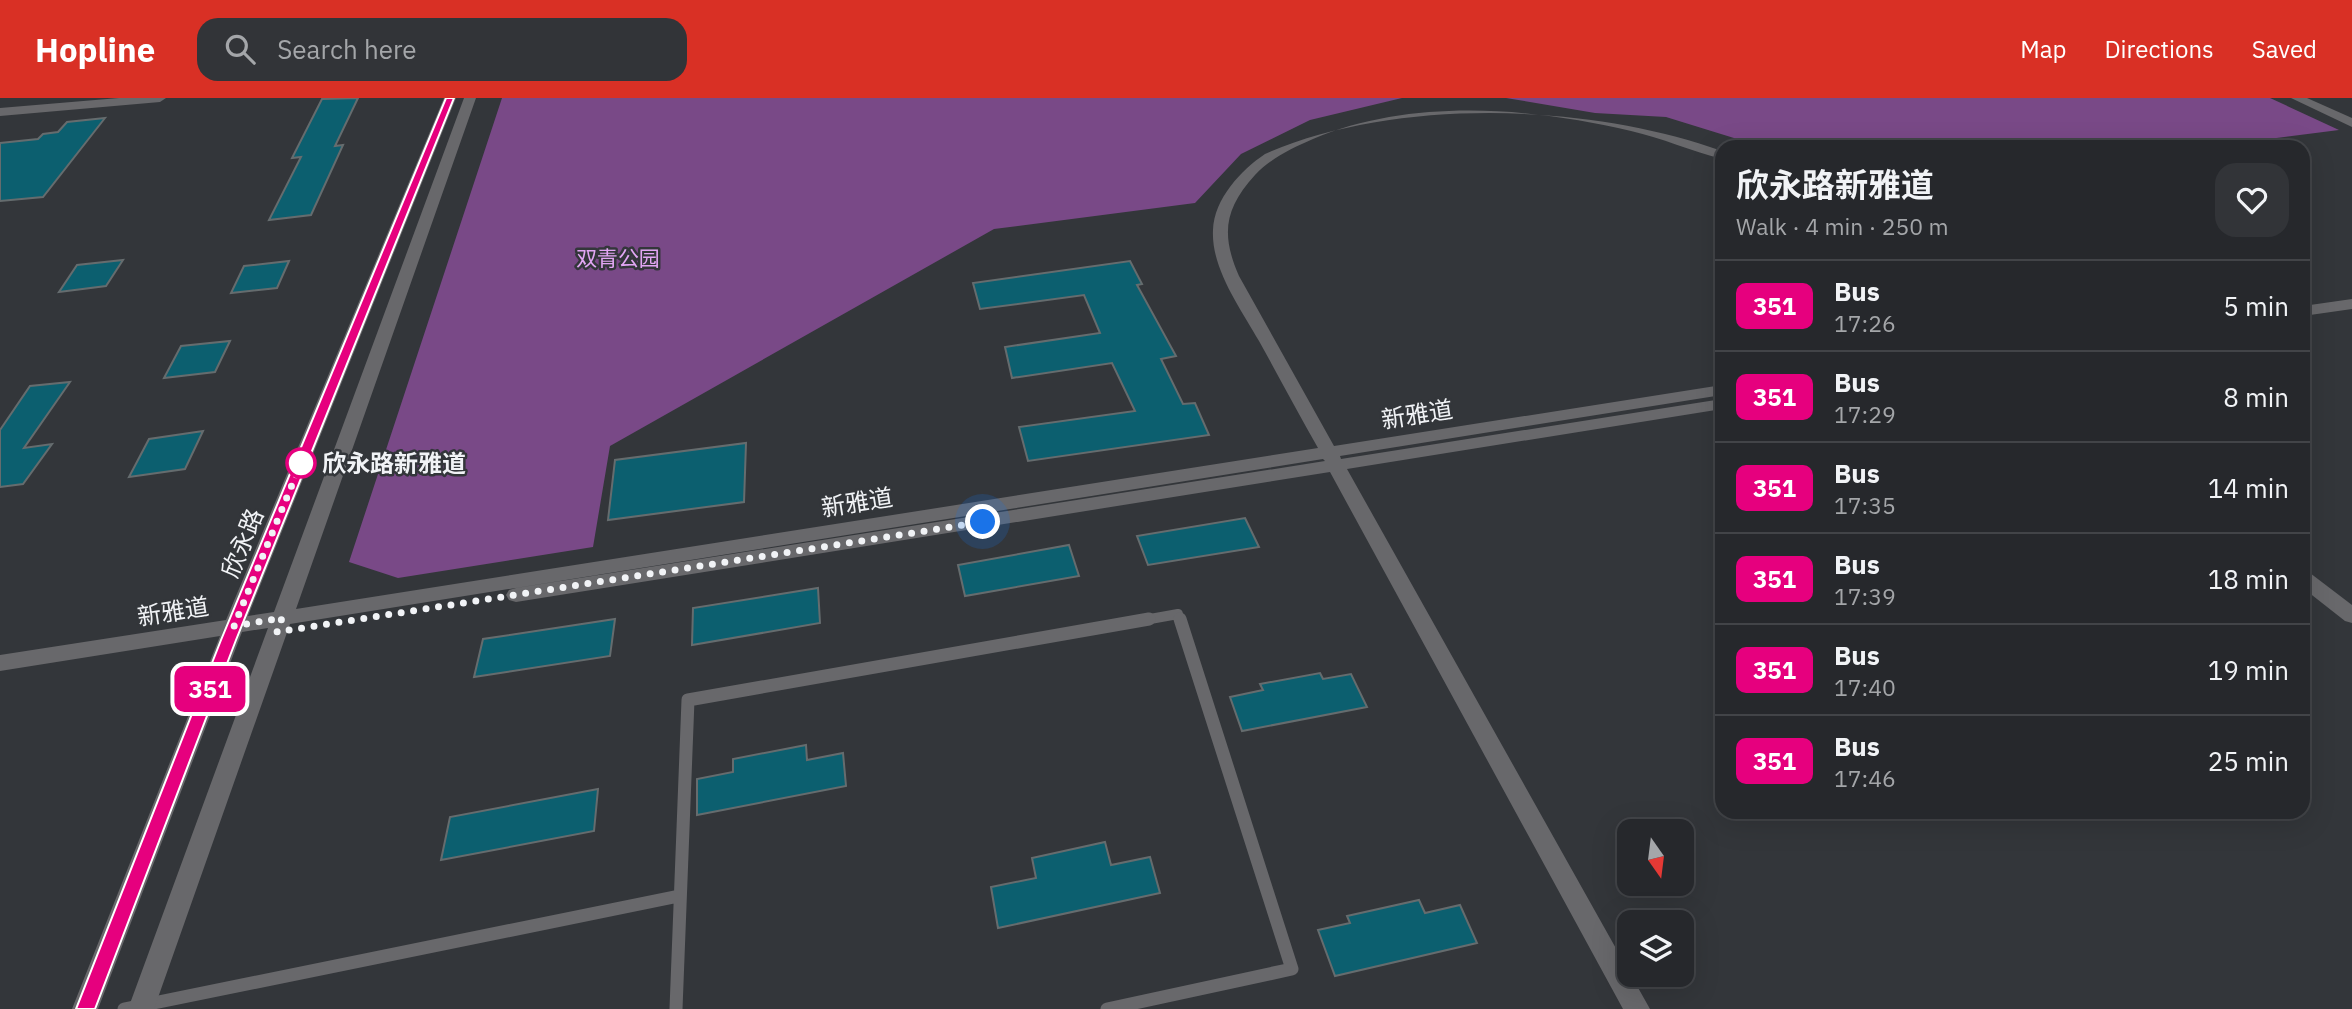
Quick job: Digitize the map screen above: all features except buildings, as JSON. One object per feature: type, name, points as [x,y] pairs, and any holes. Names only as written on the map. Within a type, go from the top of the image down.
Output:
[{"type":"street","points":[[0,107],[97,98]]},
{"type":"street","points":[[0,112],[160,98]]},
{"type":"street","name":"欣永路","points":[[85,1009],[231,633],[450,98]]},
{"type":"street","points":[[135,1008],[280,625],[470,98]]},
{"type":"street","points":[[2297,98],[2352,123]]},
{"type":"street","points":[[2318,98],[2352,113]]},
{"type":"street","points":[[1637,1009],[1241,294],[1222,250],[1220,220],[1239,185],[1258,164],[1319,131],[1415,108],[1461,106],[1600,123],[1655,134],[1715,153]]},
{"type":"street","points":[[2310,298],[2352,291]]},
{"type":"street","points":[[2310,311],[2352,304]]},
{"type":"street","name":"新雅道","points":[[1332,460],[1715,391]]},
{"type":"street","name":"新雅道","points":[[0,676],[280,625],[1332,460],[1715,405]]},
{"type":"street","points":[[2310,583],[2352,616]]},
{"type":"street","name":"新雅道","points":[[0,663],[231,633]]},
{"type":"lane","points":[[676,1009],[678,896],[688,700],[1178,614],[1292,969],[1107,1009]]},
{"type":"lane","points":[[135,1008],[678,896]]},
{"type":"green space","name":"双青公园","points":[[502,98],[1402,98],[1310,120],[1241,154],[1195,203],[994,229],[610,446],[593,547],[398,578],[349,562]]},
{"type":"green space","points":[[1506,98],[2270,98],[2339,130],[2261,140],[1740,140],[1666,117],[1595,113]]},
{"type":"bus line","name":"351","points":[[85,1009],[228,640],[450,98]]},
{"type":"place","name":"欣永路新雅道","points":[[301,463]]},
{"type":"route","points":[[301,463],[234,626],[282,618],[277,632],[983,522]]}]
